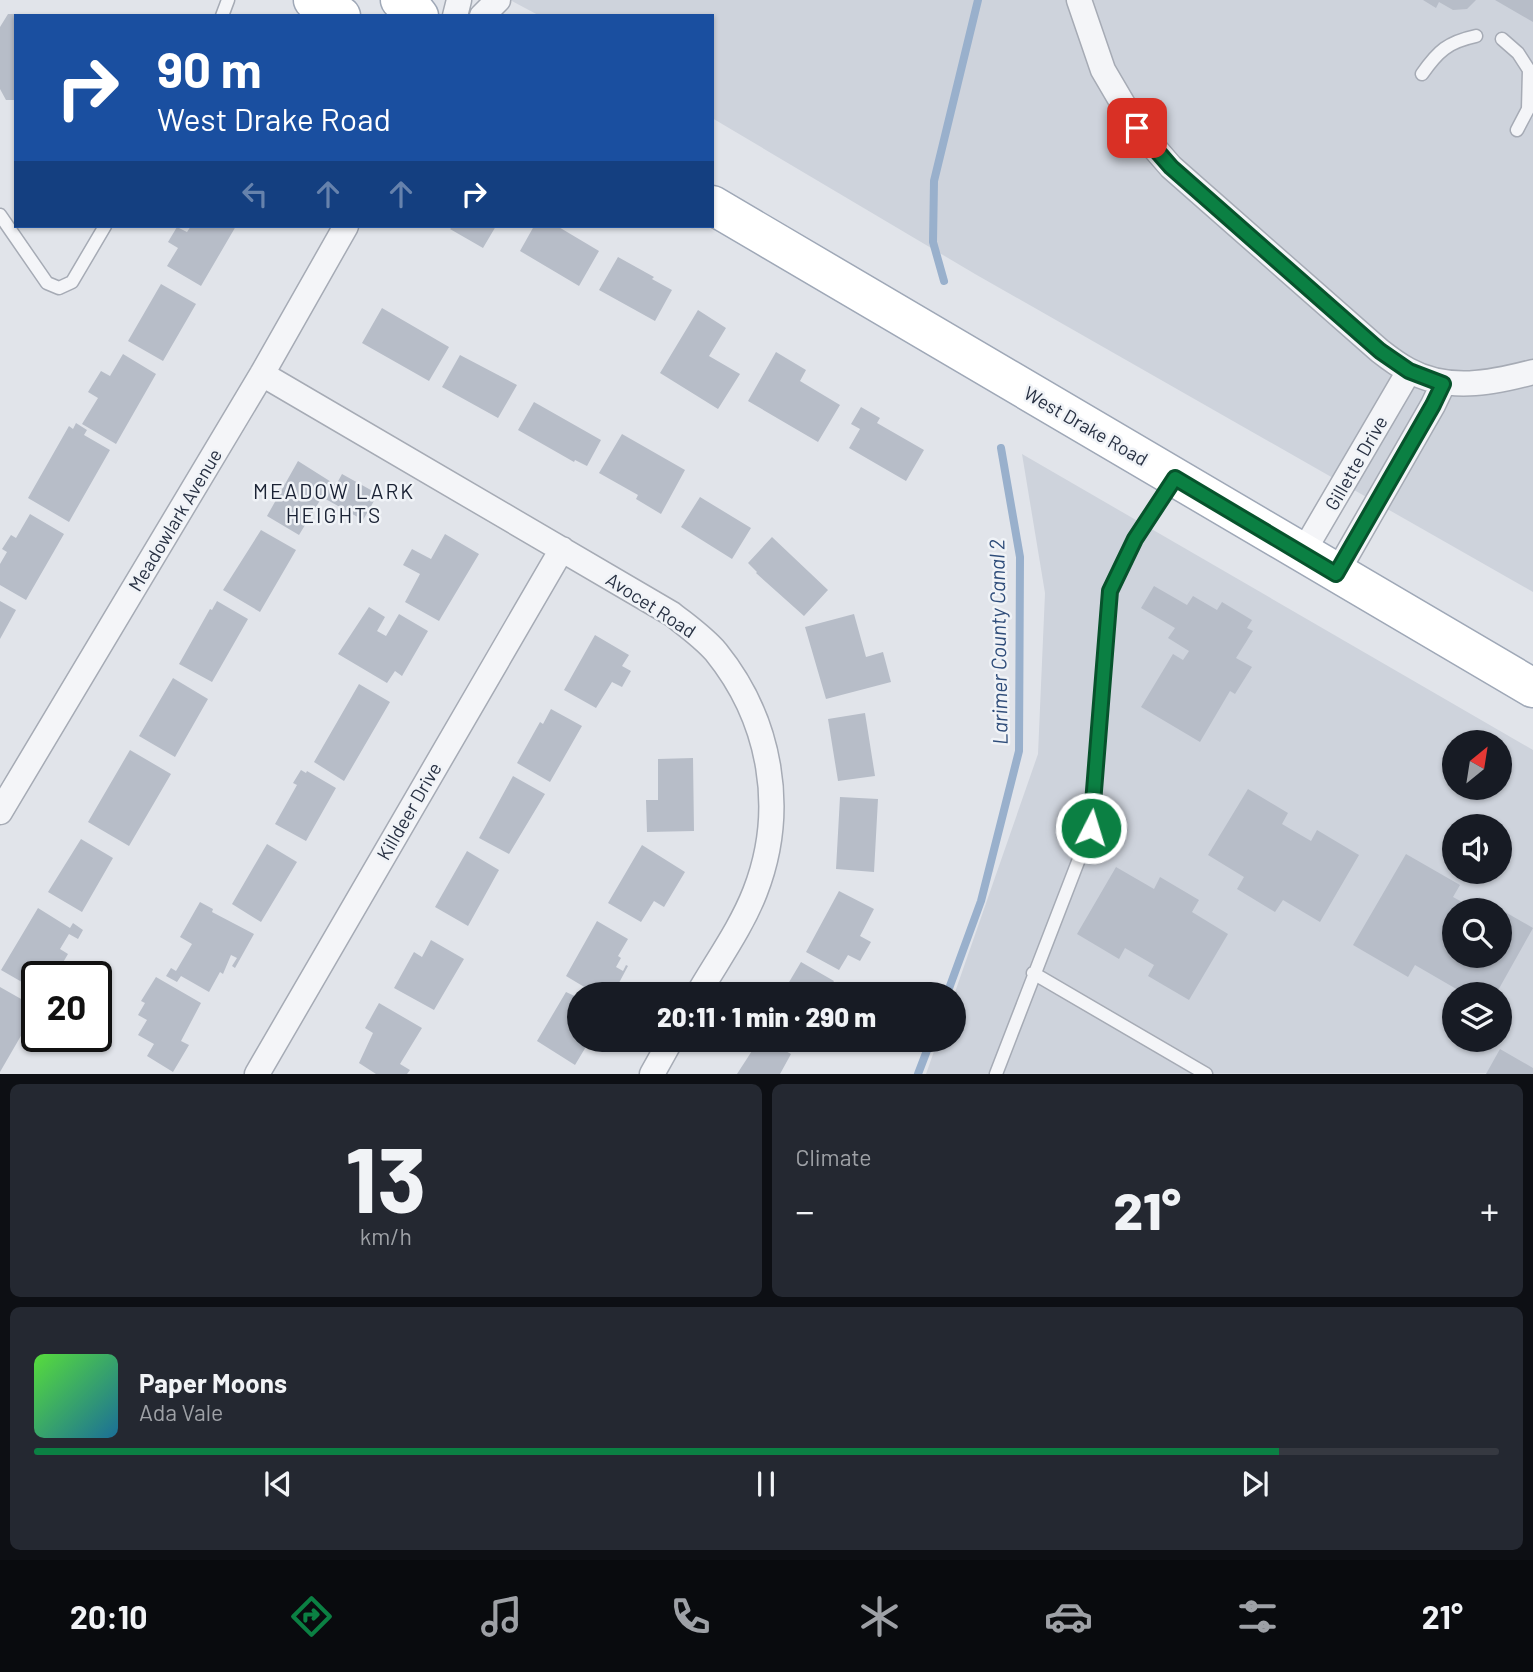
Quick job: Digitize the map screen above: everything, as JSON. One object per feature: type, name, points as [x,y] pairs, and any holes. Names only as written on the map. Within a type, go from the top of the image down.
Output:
[{"type":"main road","points":[[313,0],[338,14]]},
{"type":"main road","points":[[400,0],[411,6],[417,14]]},
{"type":"main road","name":"West Drake Road","points":[[714,206],[1533,688]]},
{"type":"street","points":[[484,14],[498,0]]},
{"type":"street","points":[[1079,0],[1103,71],[1137,128],[1171,167],[1380,351],[1409,371],[1443,384],[1489,383],[1533,372]]},
{"type":"street","name":"Meadowlark Avenue","points":[[0,812],[262,374],[345,228]]},
{"type":"street","name":"Gillette Drive","points":[[1303,554],[1409,371]]},
{"type":"street","name":"Avocet Road","points":[[262,374],[672,614],[715,651],[734,677],[750,704],[764,742],[771,782],[772,822],[767,853],[755,892],[705,982]]},
{"type":"street","name":"Gillette Drive","points":[[1336,574],[1443,384]]},
{"type":"street","name":"Killdeer Drive","points":[[257,1073],[562,549]]},
{"type":"street","points":[[652,1073],[664,1052]]},
{"type":"lane","points":[[1422,74],[1435,55],[1457,40],[1476,36]]},
{"type":"lane","points":[[1502,39],[1518,53],[1529,70],[1528,109],[1517,130]]},
{"type":"lane","points":[[0,215],[47,283],[59,288],[72,282],[104,228]]},
{"type":"lane","points":[[996,1073],[1091,828],[1110,591],[1135,539],[1175,478]]},
{"type":"lane","points":[[1033,973],[1206,1073]]},
{"type":"shaded area","points":[[510,0],[1533,0],[1533,592],[975,274],[714,119],[714,14],[536,14]]},
{"type":"shaded area","points":[[1022,454],[1498,730],[1442,730],[1442,800],[1512,800],[1512,738],[1533,750],[1533,1073],[926,1074],[934,1052],[966,1052],[966,982],[959,982],[1038,754],[1045,593]]},
{"type":"building","points":[[1423,0],[1476,0],[1467,9],[1453,10],[1439,2],[1436,8]]},
{"type":"building","points":[[1495,0],[1533,0],[1533,22]]},
{"type":"building","points":[[8,14],[14,14],[14,100],[6,100],[0,89],[0,27]]},
{"type":"building","points":[[176,228],[187,232],[190,228],[235,228],[201,286],[167,266],[178,248],[168,242]]},
{"type":"building","points":[[451,228],[495,228],[483,248]]},
{"type":"building","points":[[533,228],[560,228],[599,251],[579,286],[520,251]]},
{"type":"building","points":[[618,257],[672,290],[655,321],[599,290]]},
{"type":"building","points":[[161,284],[196,304],[163,361],[128,341]]},
{"type":"building","points":[[382,308],[449,347],[429,381],[362,343]]},
{"type":"building","points":[[698,310],[726,328],[709,356],[740,374],[718,409],[660,373]]},
{"type":"building","points":[[776,352],[806,370],[800,381],[840,405],[818,442],[748,401]]},
{"type":"building","points":[[123,354],[156,374],[116,444],[82,424],[98,398],[88,392],[101,371],[110,376]]},
{"type":"building","points":[[460,355],[517,385],[498,418],[442,387]]},
{"type":"building","points":[[534,402],[601,440],[587,466],[575,460],[574,462],[518,430]]},
{"type":"building","points":[[861,407],[880,418],[877,423],[924,450],[906,481],[849,448],[860,429],[851,424]]},
{"type":"building","points":[[76,423],[87,430],[84,435],[110,450],[69,522],[28,498],[69,426],[73,429]]},
{"type":"building","points":[[622,434],[685,470],[661,514],[636,499],[638,495],[599,473]]},
{"type":"building","points":[[298,461],[336,485],[342,474],[378,494],[363,520],[322,497],[299,535],[267,516]]},
{"type":"building","points":[[700,497],[751,528],[732,559],[681,527]]},
{"type":"building","points":[[30,514],[64,534],[26,600],[0,585],[0,564],[7,552],[2,549],[11,535],[16,538]]},
{"type":"building","points":[[261,530],[296,550],[260,612],[223,590]]},
{"type":"building","points":[[445,534],[479,554],[439,621],[405,602],[420,574],[403,565],[412,549],[431,559]]},
{"type":"building","points":[[772,537],[828,590],[804,616],[748,563]]},
{"type":"building","points":[[1154,586],[1187,605],[1193,596],[1217,610],[1222,602],[1252,620],[1247,628],[1253,631],[1236,658],[1252,667],[1235,694],[1230,691],[1200,742],[1141,707],[1173,654],[1183,660],[1189,651],[1168,638],[1175,628],[1141,608]]},
{"type":"building","points":[[0,601],[16,610],[0,639]]},
{"type":"building","points":[[217,601],[248,619],[212,682],[179,664]]},
{"type":"building","points":[[369,607],[385,617],[377,631],[386,636],[399,614],[428,631],[402,676],[395,671],[387,683],[338,654]]},
{"type":"building","points":[[854,614],[866,657],[883,652],[891,682],[826,699],[805,627]]},
{"type":"building","points":[[595,635],[629,655],[622,666],[631,671],[622,687],[612,682],[596,708],[564,690]]},
{"type":"building","points":[[173,678],[208,699],[175,757],[139,736]]},
{"type":"building","points":[[359,684],[390,702],[344,781],[314,762]]},
{"type":"building","points":[[551,709],[582,726],[550,782],[517,763],[540,722],[543,724]]},
{"type":"building","points":[[865,713],[875,776],[838,781],[828,719]]},
{"type":"building","points":[[130,750],[171,774],[129,846],[88,822]]},
{"type":"building","points":[[693,758],[694,831],[647,832],[646,800],[658,800],[658,759]]},
{"type":"building","points":[[301,770],[336,788],[306,841],[275,824],[297,785],[293,783]]},
{"type":"building","points":[[513,776],[545,794],[509,854],[479,838]]},
{"type":"building","points":[[1248,789],[1288,813],[1282,824],[1311,841],[1317,830],[1359,855],[1320,922],[1283,900],[1275,912],[1237,889],[1244,877],[1208,855]]},
{"type":"building","points":[[840,797],[878,799],[874,872],[836,869]]},
{"type":"building","points":[[81,839],[113,858],[82,912],[48,892]]},
{"type":"building","points":[[267,844],[297,862],[261,922],[232,904]]},
{"type":"building","points":[[642,845],[685,872],[664,907],[654,901],[641,922],[608,903]]},
{"type":"building","points":[[467,851],[499,870],[468,926],[435,907]]},
{"type":"building","points":[[1406,854],[1442,875],[1442,884],[1460,885],[1455,898],[1442,898],[1442,968],[1511,968],[1503,982],[1444,982],[1415,965],[1408,977],[1353,945]]},
{"type":"building","points":[[1116,867],[1154,889],[1160,877],[1199,900],[1192,912],[1228,934],[1189,1000],[1148,976],[1154,965],[1125,948],[1119,959],[1077,934]]},
{"type":"building","points":[[839,891],[874,909],[860,936],[871,942],[860,961],[848,955],[839,970],[806,952]]},
{"type":"building","points":[[200,902],[213,909],[212,912],[254,934],[235,968],[232,966],[237,958],[231,955],[223,974],[220,972],[209,992],[181,976],[177,982],[166,976],[171,968],[176,971],[192,944],[180,937]]},
{"type":"building","points":[[38,908],[70,928],[73,923],[83,930],[78,939],[69,934],[60,949],[68,954],[64,961],[21,961],[21,982],[1,970]]},
{"type":"building","points":[[1512,916],[1533,928],[1512,965]]},
{"type":"building","points":[[597,921],[628,939],[618,956],[621,958],[616,967],[623,971],[626,965],[628,966],[619,982],[576,982],[566,976]]},
{"type":"building","points":[[431,940],[464,959],[434,1010],[394,988],[414,952],[422,957]]},
{"type":"building","points":[[801,962],[834,981],[833,982],[789,982]]},
{"type":"building","points":[[156,977],[201,1003],[181,1041],[189,1045],[173,1072],[147,1056],[154,1044],[138,1035],[147,1020],[138,1015],[145,1003],[141,1001]]},
{"type":"building","points":[[0,987],[21,999],[21,1036],[0,1072]]},
{"type":"building","points":[[567,992],[567,1052],[583,1052],[575,1065],[537,1041]]},
{"type":"building","points":[[379,1003],[422,1028],[400,1064],[410,1070],[407,1074],[376,1074],[359,1063],[373,1033],[365,1028]]},
{"type":"building","points":[[751,1052],[791,1054],[780,1074],[737,1074]]},
{"type":"building","points":[[1498,1052],[1505,1052],[1533,1068],[1533,1074],[1486,1074]]},
{"type":"waterway","name":"Larimer County Canal 2","points":[[944,281],[933,242],[934,181],[978,0]]},
{"type":"waterway","name":"Larimer County Canal 2","points":[[951,982],[981,901],[1019,751],[1020,557],[1001,448]]},
{"type":"waterway","name":"Larimer County Canal 2","points":[[918,1074],[926,1052]]},
{"type":"district","name":"MEADOW LARK HEIGHTS","points":[[334,504]]},
{"type":"route","points":[[1091,828],[1110,591],[1135,539],[1175,478],[1336,574],[1443,384],[1409,371],[1380,351],[1171,167],[1137,128]]}]
